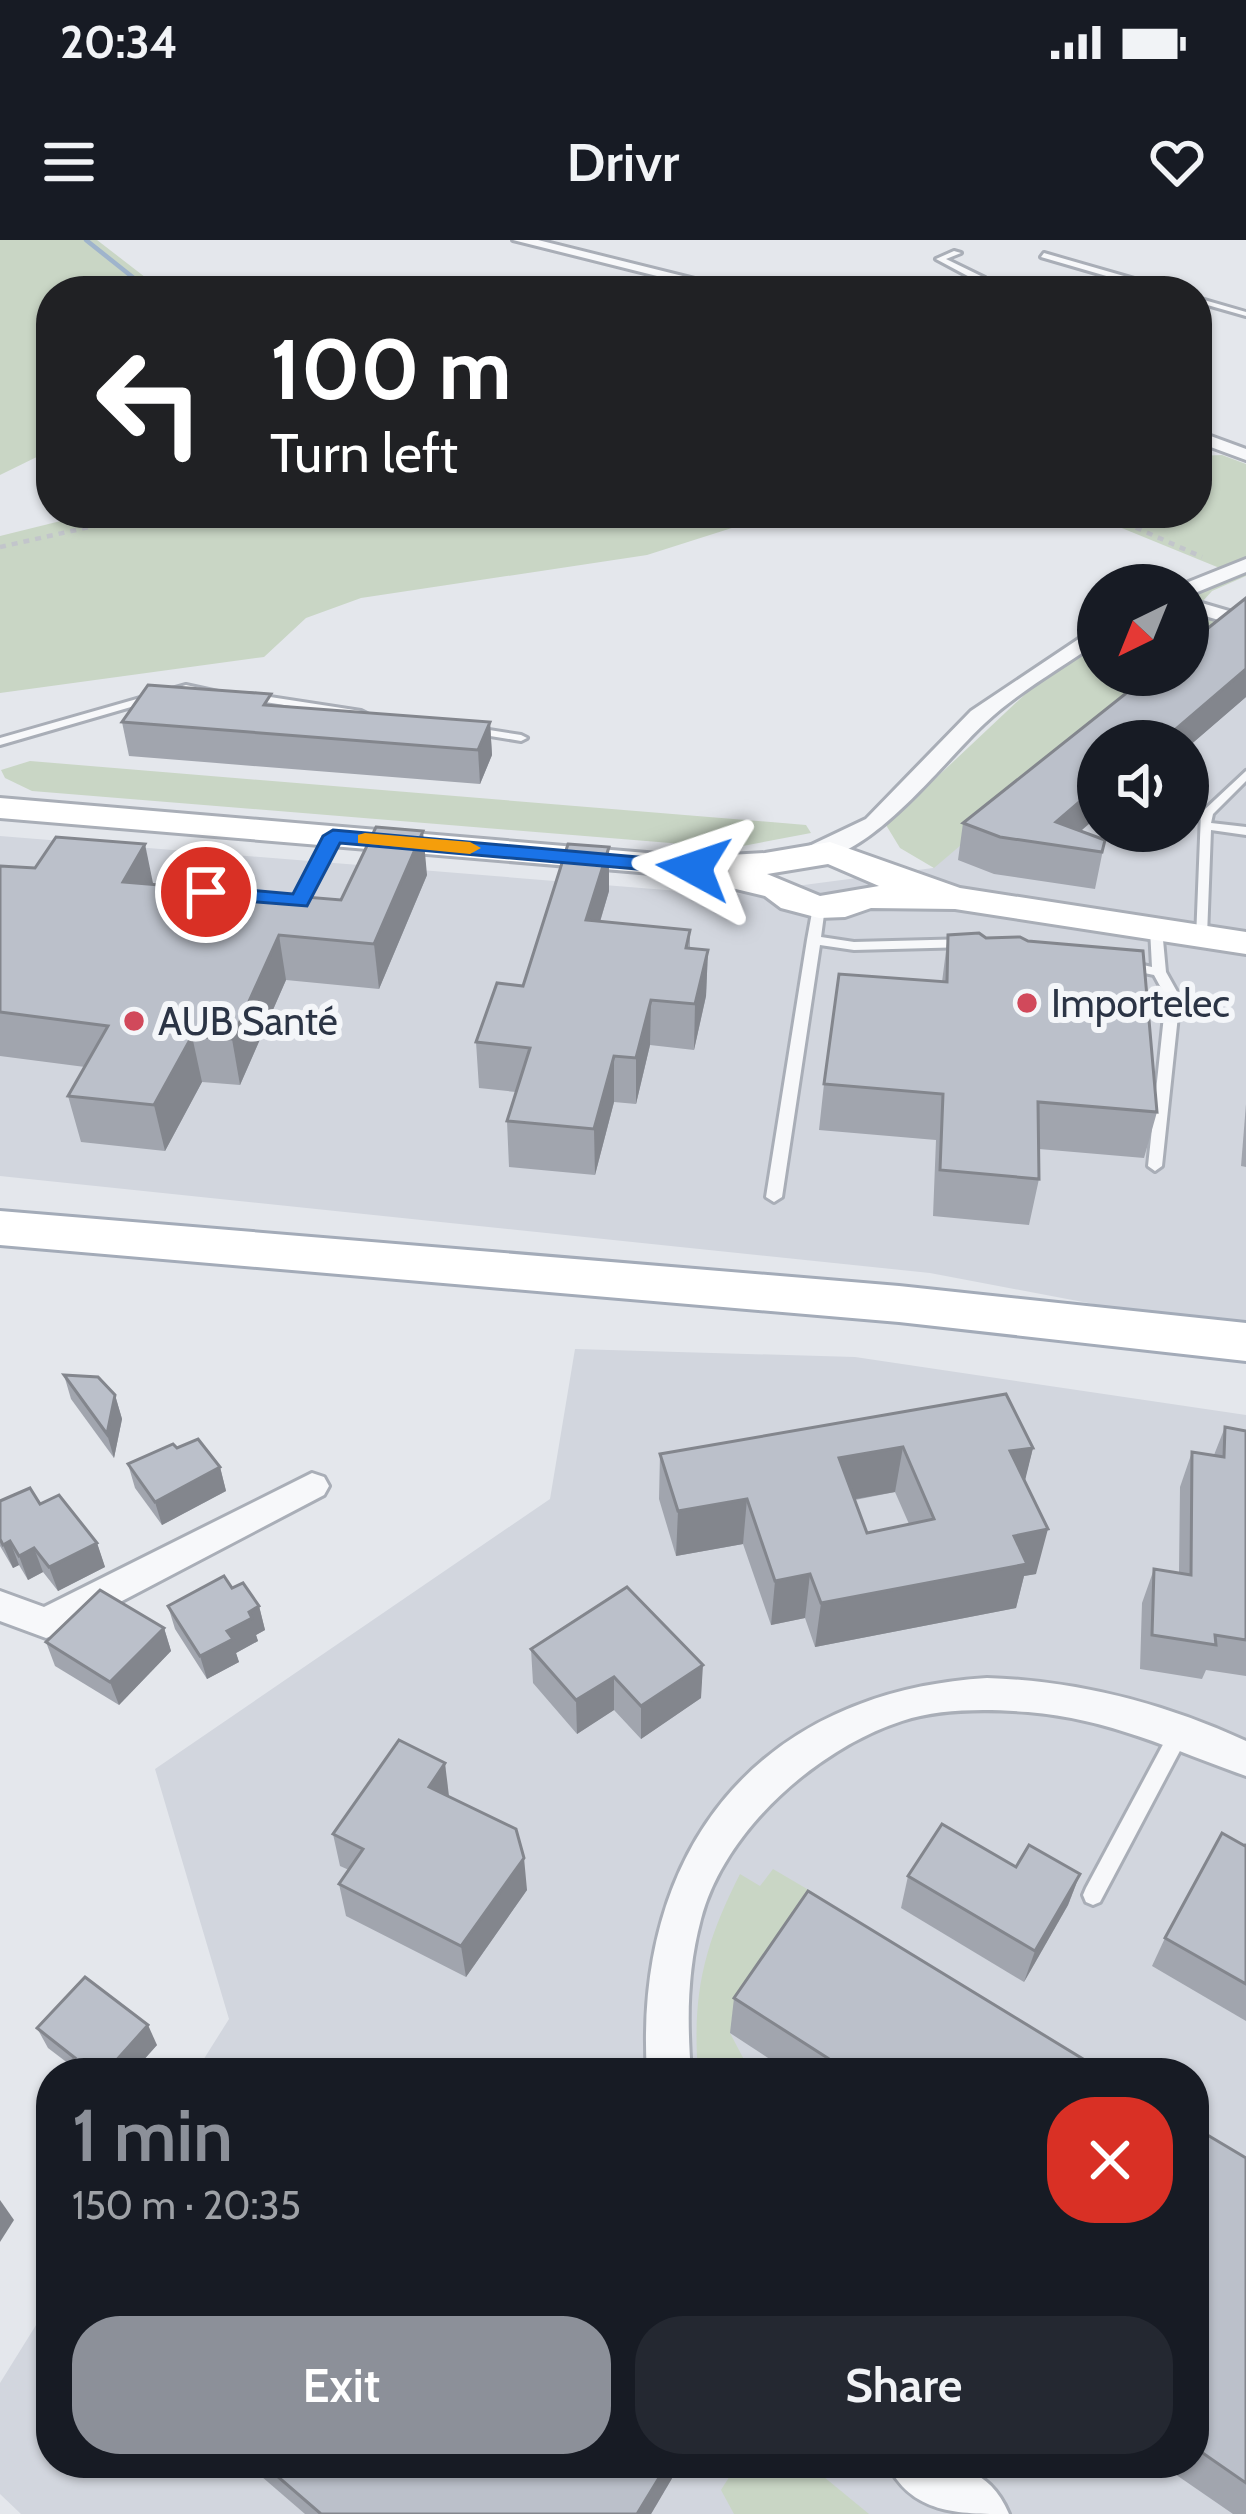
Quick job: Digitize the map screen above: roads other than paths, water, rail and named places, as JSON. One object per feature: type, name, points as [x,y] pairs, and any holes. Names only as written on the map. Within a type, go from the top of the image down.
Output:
[{"type":"main road","points":[[0,1228],[812,1295],[1246,1342]]},
{"type":"street","points":[[520,240],[672,276]]},
{"type":"street","points":[[1212,442],[1246,455]]},
{"type":"street","points":[[1209,580],[1239,568]]},
{"type":"street","points":[[1209,611],[1246,622]]},
{"type":"street","points":[[792,867],[874,824],[979,716],[1077,647]]},
{"type":"street","points":[[2,807],[694,868],[792,867],[865,877],[955,898],[1246,943]]},
{"type":"street","points":[[792,867],[794,900],[816,924],[844,905],[865,877],[874,824]]},
{"type":"street","points":[[0,1606],[46,1623],[312,1486]]},
{"type":"street","points":[[667,2058],[668,1970],[682,1902],[728,1822],[779,1767],[900,1705],[969,1697],[1038,1696],[1098,1705],[1181,1730],[1246,1759]]},
{"type":"street","points":[[934,2478],[983,2514]]},
{"type":"lane","points":[[957,253],[940,259],[974,276]]},
{"type":"lane","points":[[1044,255],[1115,276]]},
{"type":"lane","points":[[1212,304],[1246,314]]},
{"type":"lane","points":[[0,742],[186,688],[387,718]]},
{"type":"lane","points":[[454,728],[521,738]]},
{"type":"lane","points":[[1209,811],[1246,774]]},
{"type":"lane","points":[[1209,827],[1246,831]]},
{"type":"lane","points":[[276,899],[299,901],[333,836]]},
{"type":"lane","points":[[1201,936],[1203,852]]},
{"type":"lane","points":[[773,1197],[816,924],[854,946],[986,942]]},
{"type":"lane","points":[[1156,929],[1159,972],[1173,997],[1156,1166]]},
{"type":"lane","points":[[1115,963],[1159,972]]},
{"type":"lane","points":[[1093,1895],[1181,1730]]},
{"type":"waterway","points":[[86,240],[131,276]]},
{"type":"place","name":"Importelec","points":[[1027,1003]]},
{"type":"place","name":"AUB Santé","points":[[134,1021]]}]
